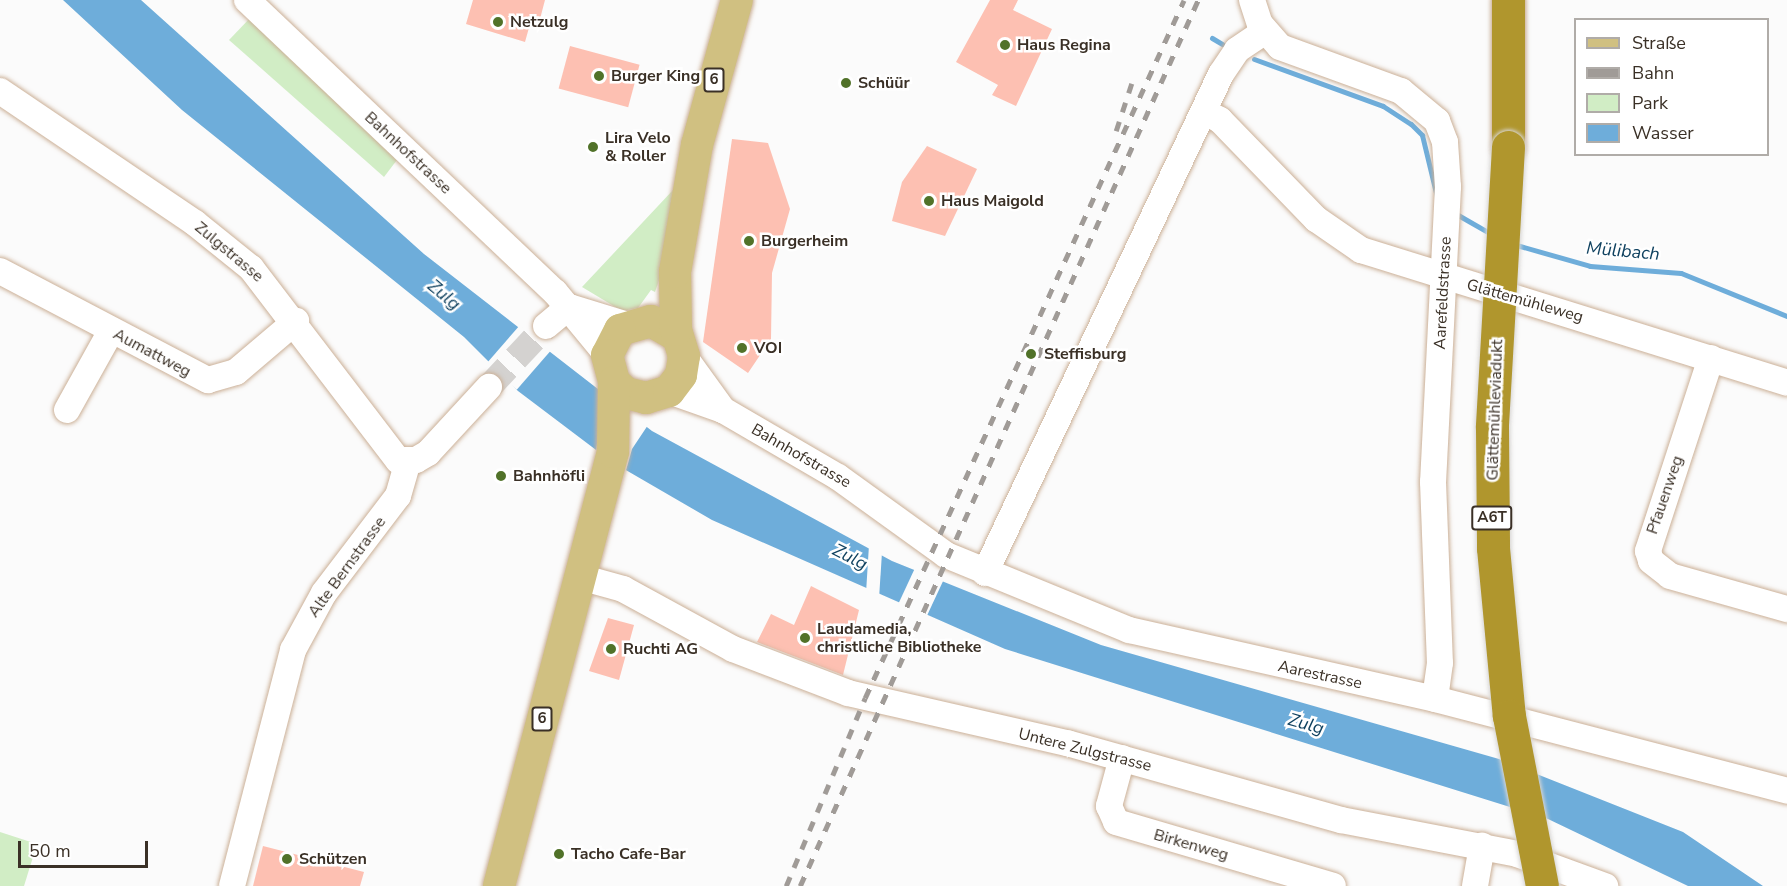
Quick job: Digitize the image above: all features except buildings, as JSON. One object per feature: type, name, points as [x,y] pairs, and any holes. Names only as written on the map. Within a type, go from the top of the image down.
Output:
[{"type":"highway","name":"Glättemühleviadukt","points":[[1508,0],[1509,147],[1492,428],[1493,548],[1509,716],[1542,886]]},
{"type":"main road","name":"6","points":[[680,346],[675,272],[695,153],[737,0]]},
{"type":"main road","name":"6","points":[[635,323],[675,272]]},
{"type":"main road","points":[[635,323],[658,323],[680,346],[681,375],[654,399],[631,395],[612,376],[614,337],[635,323]]},
{"type":"main road","name":"6","points":[[499,886],[610,462],[612,376]]},
{"type":"main road","name":"6","points":[[610,462],[654,399]]},
{"type":"street","name":"Bahnhofstrasse","points":[[248,0],[569,307]]},
{"type":"street","points":[[985,573],[1205,112],[1227,61],[1264,32],[1252,0]]},
{"type":"street","name":"Aarefeldstrasse","points":[[1264,32],[1295,55],[1421,102],[1445,142],[1447,208],[1433,482],[1440,663],[1435,699]]},
{"type":"street","name":"Zulgstrasse","points":[[0,91],[219,241],[251,268],[296,321],[389,453],[408,462]]},
{"type":"street","name":"Glättemühleweg","points":[[1205,112],[1221,120],[1336,236],[1390,261],[1787,383]]},
{"type":"street","name":"Aumattweg","points":[[0,271],[194,376],[216,380],[249,363],[296,321]]},
{"type":"street","points":[[569,307],[635,323]]},
{"type":"street","points":[[546,326],[569,307]]},
{"type":"street","points":[[569,307],[612,376]]},
{"type":"street","points":[[67,410],[111,331]]},
{"type":"street","name":"Bahnhofstrasse","points":[[680,346],[723,410]]},
{"type":"street","name":"Pfauenweg","points":[[1711,358],[1649,538],[1651,561],[1670,576],[1787,609]]},
{"type":"street","points":[[408,462],[428,453],[489,387]]},
{"type":"street","name":"Bahnhofstrasse","points":[[654,399],[723,410],[878,503]]},
{"type":"street","name":"Alte Bernstrasse","points":[[232,886],[293,650],[324,594],[398,496],[408,462]]},
{"type":"street","name":"Aarestrasse","points":[[878,503],[916,538],[985,573],[1170,643],[1435,699],[1787,791]]},
{"type":"street","name":"Untere Zulgstrasse","points":[[580,577],[623,590],[733,649],[848,693],[1122,758],[1341,820],[1482,846],[1605,886]]},
{"type":"street","name":"Birkenweg","points":[[1122,758],[1108,806],[1116,822],[1333,886]]},
{"type":"street","points":[[1475,886],[1482,846]]},
{"type":"green space","points":[[251,17],[400,156],[384,177],[229,40]]},
{"type":"green space","points":[[673,190],[666,260],[655,292],[651,290],[638,308],[622,311],[582,287]]},
{"type":"green space","points":[[0,832],[37,844],[24,886],[0,886]]},
{"type":"water","name":"Zulg","points":[[63,0],[141,0],[424,254],[652,431],[892,561],[1101,645],[1499,759],[1683,832],[1763,886],[1688,886],[1548,819],[1005,649],[712,520],[612,462],[518,391],[464,337],[182,110]]},
{"type":"pier","points":[[520,325],[550,351],[517,390],[487,363]]},
{"type":"pier","points":[[602,390],[648,425],[632,449],[625,474],[596,454]]},
{"type":"pier","points":[[869,545],[882,552],[879,599],[866,593]]},
{"type":"pier","points":[[915,568],[943,581],[925,621],[896,608]]},
{"type":"waterway","name":"Mülibach","points":[[1212,38],[1222,44]]},
{"type":"waterway","name":"Mülibach","points":[[1254,59],[1383,106],[1411,124],[1422,135],[1437,197]]},
{"type":"waterway","name":"Mülibach","points":[[1458,215],[1493,235]]},
{"type":"waterway","name":"Mülibach","points":[[1513,244],[1590,266],[1681,273],[1787,316]]},
{"type":"tunnel","points":[[489,387],[546,326]]},
{"type":"railway","points":[[786,886],[865,698],[1184,0]]},
{"type":"railway","points":[[800,886],[1198,0]]},
{"type":"railway","points":[[1116,131],[1133,79]]},
{"type":"place","name":"Netzulg","points":[[498,22]]},
{"type":"place","name":"Haus Regina","points":[[1005,45]]},
{"type":"place","name":"Burger King","points":[[599,76]]},
{"type":"place","name":"Schüür","points":[[846,83]]},
{"type":"place","name":"Lira Velo & Roller","points":[[593,147]]},
{"type":"place","name":"Haus Maigold","points":[[929,201]]},
{"type":"place","name":"Burgerheim","points":[[749,241]]},
{"type":"place","name":"VOI","points":[[742,348]]},
{"type":"place","name":"Steffisburg","points":[[1031,354]]},
{"type":"place","name":"Bahnhöfli","points":[[501,476]]},
{"type":"place","name":"Laudamedia, christliche Bibliotheke","points":[[805,638]]},
{"type":"place","name":"Ruchti AG","points":[[611,649]]},
{"type":"place","name":"Tacho Cafe-Bar","points":[[559,854]]},
{"type":"place","name":"Schützen","points":[[287,859]]}]
